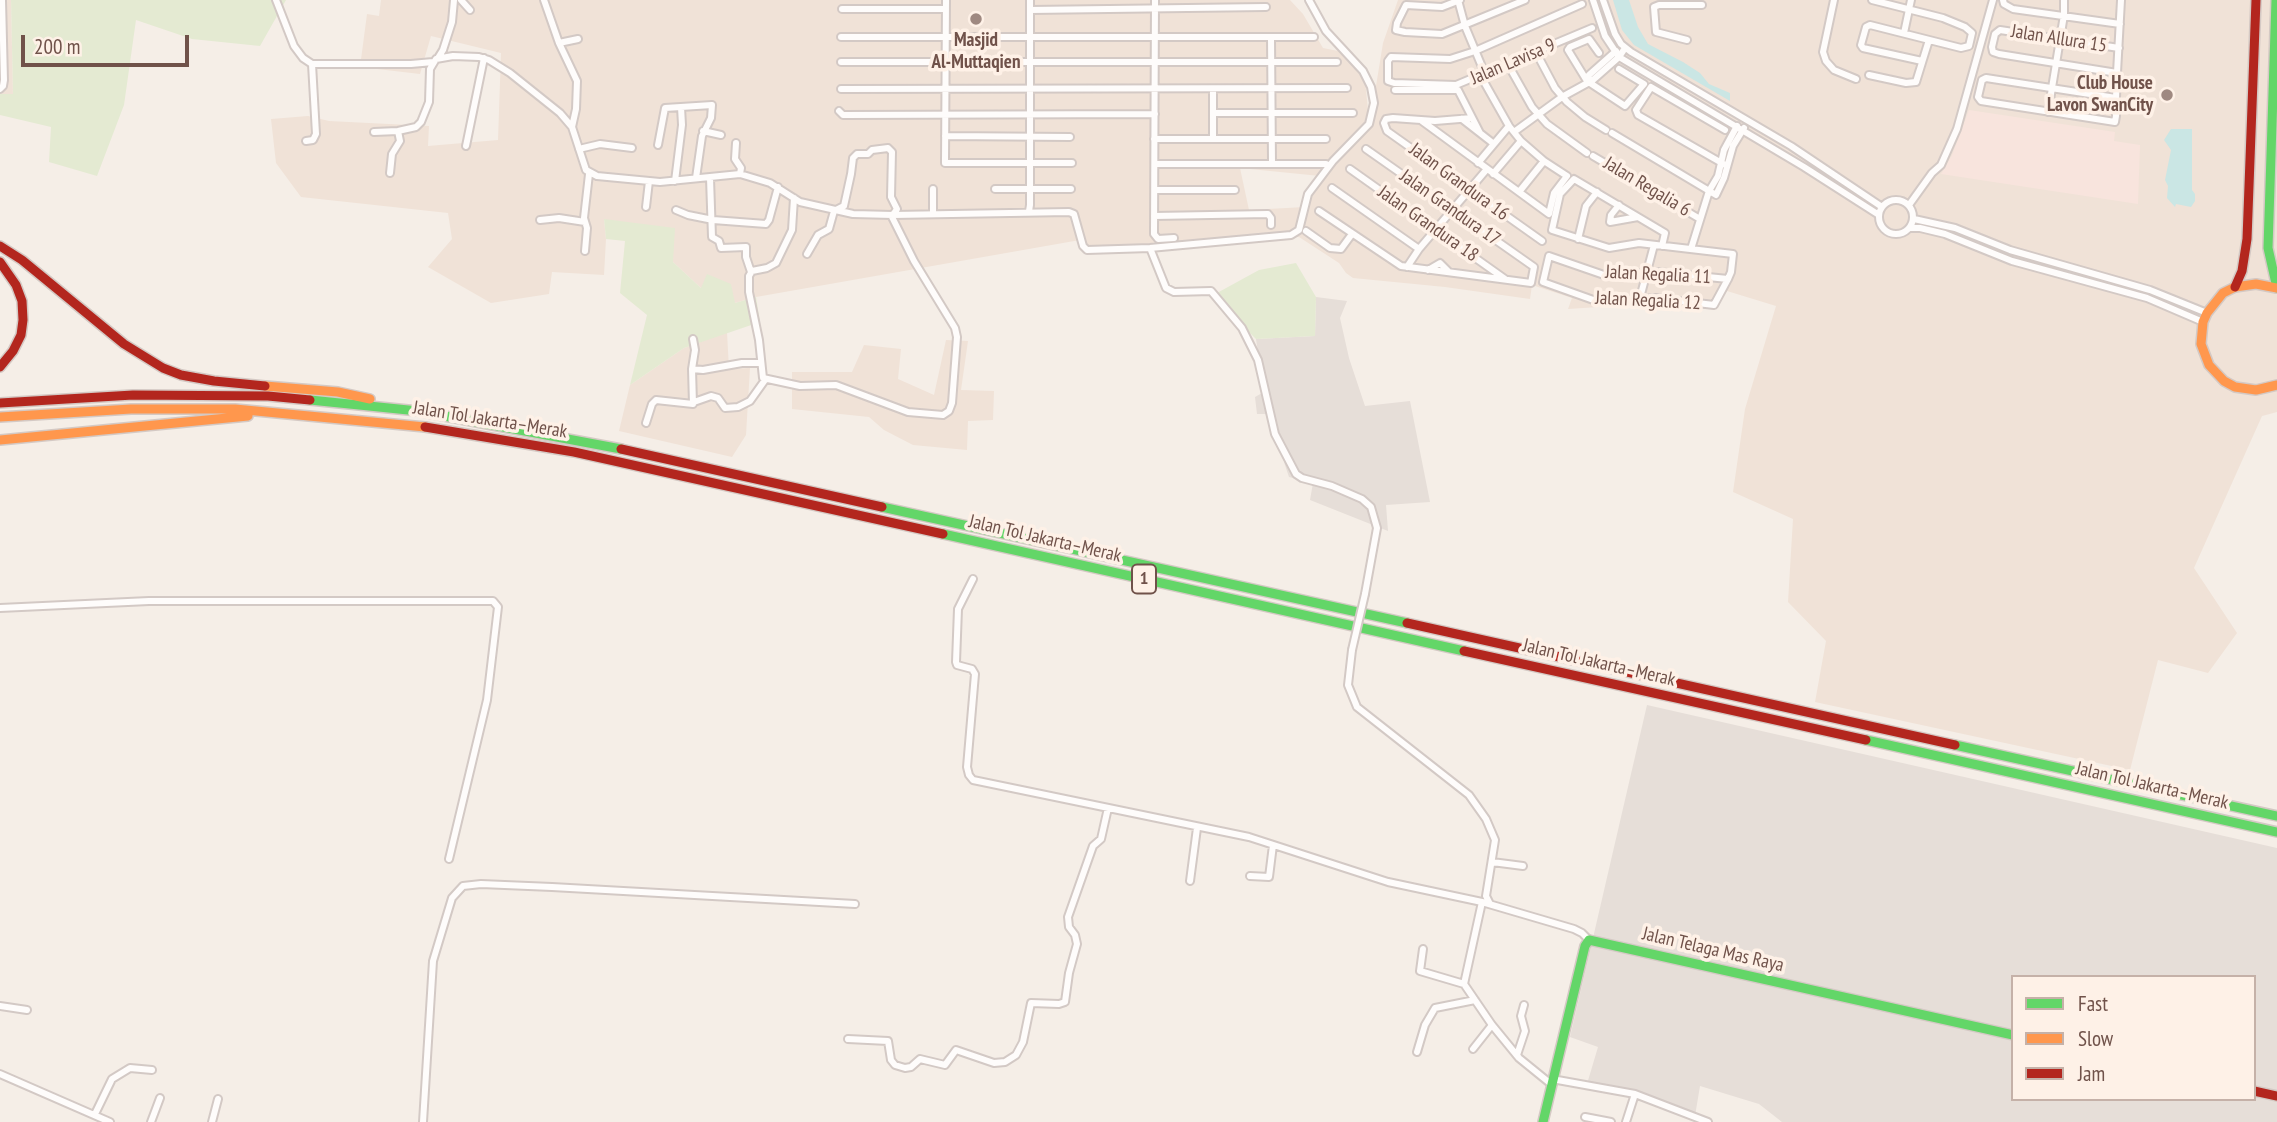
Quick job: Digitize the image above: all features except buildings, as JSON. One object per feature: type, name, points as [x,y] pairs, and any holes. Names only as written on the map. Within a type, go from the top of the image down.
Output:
[{"type":"main road","points":[[2235,287],[2245,256],[2256,0]]},
{"type":"main road","points":[[2276,0],[2269,257],[2277,288],[2256,284],[2235,287],[2214,302],[2205,317],[2201,344],[2209,365],[2224,381],[2235,387],[2256,390],[2277,385]]},
{"type":"main road","points":[[2249,167],[2257,174],[2271,170]]},
{"type":"main road","points":[[0,246],[22,260],[124,344],[163,368],[181,375],[214,381],[338,392],[418,411]]},
{"type":"main road","points":[[0,262],[16,285],[22,301],[23,320],[21,335],[0,367]]},
{"type":"main road","name":"Jalan Tol Jakarta–Merak","points":[[0,403],[133,395],[268,396],[418,411],[573,438],[2277,816]]},
{"type":"main road","name":"Jalan Tol Jakarta–Merak","points":[[0,417],[131,409],[293,412],[416,425],[574,452],[2277,832]]},
{"type":"main road","points":[[0,440],[293,412]]},
{"type":"main road","points":[[1543,1122],[1588,940]]},
{"type":"main road","name":"Jalan Telaga Mas Raya","points":[[1588,940],[2011,1035]]},
{"type":"main road","points":[[2256,1091],[2277,1096]]},
{"type":"street","points":[[0,89],[4,80],[1,57],[2,0]]},
{"type":"street","points":[[276,0],[294,46],[303,58],[312,64],[397,64],[463,55],[484,58],[495,63],[539,95],[572,127],[589,174],[584,222],[587,225],[585,251]]},
{"type":"street","points":[[374,132],[398,131],[418,126],[425,117],[430,93],[430,69],[443,50],[452,22],[454,0]]},
{"type":"street","points":[[461,0],[470,10]]},
{"type":"street","points":[[544,0],[559,43],[578,81],[572,127]]},
{"type":"street","points":[[946,0],[947,164],[1072,163]]},
{"type":"street","points":[[1029,211],[1030,0]]},
{"type":"street","points":[[1155,0],[1155,236],[1160,239],[1174,238]]},
{"type":"street","points":[[589,174],[649,181],[675,181],[740,174],[778,187],[800,202],[834,211],[892,215],[1072,212],[1085,250],[1150,248],[1296,233],[1308,194],[1369,124],[1374,103],[1368,80],[1326,31],[1309,0]]},
{"type":"street","points":[[1525,0],[1465,26],[1442,34],[1397,31],[1397,23],[1406,5],[1443,7],[1459,0],[1465,26],[1484,77],[1511,129],[1521,141],[1544,161],[1665,233],[1647,272],[1640,298]]},
{"type":"street","points":[[1593,0],[1605,36],[1617,55],[1879,215]]},
{"type":"street","points":[[1603,0],[1610,23],[1623,46],[1791,146],[1882,207]]},
{"type":"street","points":[[1834,0],[1823,52],[1826,61],[1834,70],[1856,79]]},
{"type":"street","points":[[1872,0],[1943,18],[1970,30],[1972,39],[1965,48],[1870,25],[1865,29],[1861,45],[1863,48],[1922,61]]},
{"type":"street","points":[[1904,33],[1912,0]]},
{"type":"street","points":[[1909,205],[1941,165],[1957,130],[1993,0]]},
{"type":"street","points":[[2048,112],[2064,15],[2064,0]]},
{"type":"street","points":[[2116,98],[1986,78],[1982,80],[1978,97],[1981,101],[2115,122],[2121,0]]},
{"type":"street","points":[[1687,40],[1656,32],[1654,6],[1679,3],[1702,5]]},
{"type":"street","points":[[2005,3],[2120,24]]},
{"type":"street","points":[[1479,133],[1458,90],[1392,86],[1388,81],[1388,61],[1391,57],[1444,60],[1475,51],[1582,4]]},
{"type":"street","points":[[1030,10],[1266,7]]},
{"type":"street","points":[[842,9],[946,9]]},
{"type":"street","name":"Jalan Lavisa 9","points":[[1392,86],[1449,86],[1484,77],[1592,29]]},
{"type":"street","name":"Jalan Allura 15","points":[[2056,63],[1993,52],[1995,34],[2000,30],[2119,48]]},
{"type":"street","points":[[841,37],[1314,37]]},
{"type":"street","points":[[1271,37],[1272,164]]},
{"type":"street","points":[[559,43],[578,39]]},
{"type":"street","points":[[1599,53],[1590,40],[1568,48],[1587,81],[1625,106],[1647,85]]},
{"type":"street","points":[[1869,75],[1913,84],[1916,82],[1929,40]]},
{"type":"street","points":[[1478,163],[1511,129],[1587,81],[1593,80],[1623,46]]},
{"type":"street","points":[[1538,56],[1562,97],[1585,117],[1709,191]]},
{"type":"street","points":[[466,146],[484,58]]},
{"type":"street","points":[[841,62],[1337,62]]},
{"type":"street","points":[[2056,63],[2117,73]]},
{"type":"street","points":[[306,141],[313,139],[316,134],[312,64]]},
{"type":"street","name":"Jalan Regalia 6","points":[[1510,68],[1525,97],[1547,124],[1590,154],[1700,219]]},
{"type":"street","points":[[1619,69],[1724,130]]},
{"type":"street","points":[[1647,85],[1637,113],[1724,164]]},
{"type":"street","points":[[841,89],[1348,88]]},
{"type":"street","points":[[1213,89],[1213,138]]},
{"type":"street","points":[[658,145],[666,108],[712,105],[711,118],[703,131],[696,178]]},
{"type":"street","points":[[675,181],[682,125],[681,107]]},
{"type":"street","points":[[839,111],[843,115],[1155,114]]},
{"type":"street","points":[[1213,113],[1353,113]]},
{"type":"street","name":"Jalan Grandura 16","points":[[1422,121],[1393,118],[1386,119],[1384,123],[1387,131],[1542,241]]},
{"type":"street","points":[[1422,121],[1472,118]]},
{"type":"street","points":[[1462,119],[1494,144]]},
{"type":"street","points":[[1691,249],[1709,191],[1745,120]]},
{"type":"street","points":[[1422,121],[1549,214],[1554,192],[1570,177]]},
{"type":"street","points":[[1430,129],[1435,121]]},
{"type":"street","points":[[390,173],[392,155],[400,141],[398,131]]},
{"type":"street","points":[[703,131],[721,135]]},
{"type":"street","points":[[945,136],[1070,137]]},
{"type":"street","points":[[1154,139],[1326,139]]},
{"type":"street","points":[[1407,267],[1436,229],[1521,141]]},
{"type":"street","points":[[579,149],[600,144],[632,148]]},
{"type":"street","points":[[736,144],[735,157],[742,169],[740,174]]},
{"type":"street","points":[[807,254],[818,235],[829,229],[834,211],[844,206],[854,156],[888,148],[892,152],[891,198],[897,209],[892,215]]},
{"type":"street","name":"Jalan Grandura 17","points":[[1366,149],[1534,267],[1530,285],[1506,280]]},
{"type":"street","points":[[1519,192],[1544,161]]},
{"type":"street","points":[[1155,164],[1326,164]]},
{"type":"street","name":"Jalan Grandura 18","points":[[1350,169],[1506,280]]},
{"type":"street","points":[[1570,177],[1560,194],[1552,230],[1609,248],[1639,243],[1732,254],[1728,279]]},
{"type":"street","points":[[710,178],[713,239],[719,241],[721,248],[746,247],[751,272],[749,292],[759,341],[761,373],[765,380]]},
{"type":"street","points":[[646,207],[649,181]]},
{"type":"street","points":[[676,210],[713,220],[766,224],[778,187]]},
{"type":"street","points":[[1332,188],[1419,249]]},
{"type":"street","points":[[933,189],[933,214]]},
{"type":"street","points":[[995,189],[1071,189]]},
{"type":"street","points":[[1155,190],[1235,190]]},
{"type":"street","points":[[1578,239],[1586,206],[1597,192]]},
{"type":"street","points":[[751,272],[770,267],[776,262],[792,230],[794,198]]},
{"type":"street","points":[[1903,200],[1909,205],[1914,219],[1910,228],[1904,232],[1889,233],[1880,222],[1882,207],[1887,201],[1903,200]]},
{"type":"street","points":[[1619,205],[1611,215],[1610,222],[1638,217]]},
{"type":"street","points":[[1319,211],[1398,265],[1506,280]]},
{"type":"street","points":[[1154,216],[1268,214],[1271,225]]},
{"type":"street","points":[[765,380],[800,386],[836,385],[916,414],[939,415],[949,411],[953,398],[957,338],[955,328],[914,261],[892,215]]},
{"type":"street","points":[[540,220],[559,218],[584,222]]},
{"type":"street","points":[[1914,219],[1955,228],[2010,250],[2150,290],[2205,317]]},
{"type":"street","points":[[1910,228],[1945,234],[2012,261],[2205,317]]},
{"type":"street","points":[[1306,231],[1330,248],[1341,249],[1352,233]]},
{"type":"street","points":[[1150,248],[1166,288],[1174,292],[1211,291],[1240,325],[1258,360],[1275,434],[1296,474],[1362,499],[1371,507],[1377,528],[1352,650],[1348,685],[1357,707],[1457,785],[1477,804],[1495,840],[1486,896],[1490,904]]},
{"type":"street","name":"Jalan Regalia 11","points":[[1542,282],[1549,256],[1604,275],[1647,272],[1728,279]]},
{"type":"street","name":"Jalan Regalia 12","points":[[1542,282],[1599,302],[1640,298],[1714,305],[1728,279]]},
{"type":"street","points":[[693,339],[694,402]]},
{"type":"street","points":[[692,369],[761,363]]},
{"type":"street","points":[[646,423],[656,400],[687,405],[711,396],[718,398],[725,408],[738,407],[753,398],[765,380]]},
{"type":"street","points":[[973,579],[958,606],[956,664],[971,668],[975,674],[967,767],[969,775],[982,783],[1249,837],[1388,882],[1490,904],[1574,929],[1588,940]]},
{"type":"street","points":[[0,608],[149,601],[493,601],[498,607],[487,700],[449,859]]},
{"type":"street","points":[[848,1039],[888,1041],[891,1060],[905,1068],[911,1067],[920,1059],[944,1066],[956,1050],[994,1063],[1005,1062],[1016,1055],[1023,1042],[1031,1003],[1065,1002],[1069,972],[1077,944],[1069,927],[1068,917],[1093,846],[1101,839],[1108,808]]},
{"type":"street","points":[[1190,881],[1198,828]]},
{"type":"street","points":[[1250,876],[1269,877],[1273,845]]},
{"type":"street","points":[[1492,862],[1523,866]]},
{"type":"street","points":[[423,1122],[433,961],[452,898],[463,887],[481,884],[552,887],[855,904]]},
{"type":"street","points":[[1464,984],[1482,902]]},
{"type":"street","points":[[1423,949],[1420,971],[1464,984],[1517,1055],[1551,1082],[1635,1094],[1708,1122]]},
{"type":"street","points":[[1417,1052],[1425,1025],[1434,1009],[1475,1000]]},
{"type":"street","points":[[1517,1055],[1525,1031],[1521,1016],[1524,1005]]},
{"type":"street","points":[[0,1006],[27,1010]]},
{"type":"street","points":[[1473,1049],[1492,1025]]},
{"type":"street","points":[[95,1114],[112,1079],[130,1068],[152,1070]]},
{"type":"street","points":[[0,1074],[110,1122]]},
{"type":"street","points":[[1626,1122],[1635,1094]]},
{"type":"street","points":[[151,1122],[160,1098]]},
{"type":"street","points":[[212,1122],[218,1098]]},
{"type":"street","points":[[1585,1117],[1611,1122]]},
{"type":"shaded area","points":[[0,0],[11,0],[13,94],[0,94]]},
{"type":"shaded area","points":[[381,0],[1290,0],[1303,14],[1323,48],[1338,51],[1365,80],[1368,110],[1364,124],[1320,176],[1240,168],[1249,210],[1305,207],[1308,195],[1370,123],[1383,43],[1398,0],[2277,0],[2277,412],[2262,416],[2194,568],[2237,633],[2208,673],[2158,660],[2130,770],[1815,702],[1826,641],[1788,602],[1793,519],[1733,492],[1745,409],[1776,306],[1727,291],[1713,309],[1643,304],[1568,309],[1572,298],[1532,285],[1530,299],[1353,278],[1339,263],[1299,237],[1097,253],[1085,250],[1080,240],[756,297],[735,303],[702,289],[673,262],[604,219],[604,275],[552,272],[549,294],[491,303],[428,267],[452,239],[448,213],[301,197],[276,163],[271,119],[308,116],[329,121],[429,126],[428,146],[498,140],[501,53],[431,36],[420,74],[360,67],[367,14],[379,16]]},
{"type":"shaded area","points":[[1969,110],[2115,132],[2114,141],[2140,145],[2138,204],[1941,174],[1952,155]]},
{"type":"shaded area","points":[[1316,297],[1347,301],[1340,318],[1349,358],[1365,406],[1410,401],[1430,502],[1386,505],[1388,531],[1310,500],[1313,483],[1289,477],[1268,414],[1257,414],[1255,397],[1264,392],[1256,339],[1315,336]]},
{"type":"shaded area","points":[[727,332],[729,369],[750,368],[746,435],[732,457],[619,431],[630,385],[684,348]]},
{"type":"shaded area","points":[[946,340],[968,341],[961,390],[994,391],[993,420],[968,421],[967,450],[913,445],[884,430],[869,417],[792,409],[792,372],[852,372],[864,345],[901,349],[898,379],[934,395]]},
{"type":"shaded area","points":[[1647,705],[2277,848],[2277,1122],[1782,1122],[1759,1104],[1700,1086],[1695,1116],[1639,1092],[1587,1084],[1598,1047],[1570,1037]]},
{"type":"green space","points":[[11,0],[286,0],[260,46],[192,39],[136,20],[124,105],[97,176],[49,162],[51,127],[0,115],[0,94],[13,94]]},
{"type":"green space","points":[[604,219],[675,228],[673,262],[701,288],[707,274],[731,284],[735,303],[756,297],[760,322],[684,348],[630,385],[647,315],[620,293],[625,241],[606,239]]},
{"type":"green space","points":[[1296,263],[1316,297],[1315,336],[1256,339],[1235,318],[1217,293],[1259,270]]},
{"type":"water","points":[[1613,0],[1629,0],[1638,27],[1648,44],[1700,73],[1709,84],[1730,93],[1730,101],[1634,45],[1622,30]]},
{"type":"water","points":[[2171,129],[2192,129],[2192,190],[2195,201],[2191,207],[2176,204],[2175,207],[2167,198],[2168,186],[2165,180],[2171,150],[2164,140]]},
{"type":"traffic: fast","points":[[2276,0],[2268,248],[2277,288]]},
{"type":"traffic: fast","points":[[310,400],[418,411],[621,449]]},
{"type":"traffic: fast","points":[[882,507],[1407,623]]},
{"type":"traffic: fast","points":[[943,534],[1464,651]]},
{"type":"traffic: fast","points":[[1866,740],[2277,832]]},
{"type":"traffic: fast","points":[[1955,745],[2277,816]]},
{"type":"traffic: fast","points":[[1543,1122],[1585,946],[1589,940],[2011,1035]]},
{"type":"traffic: slow","points":[[2277,288],[2256,284],[2235,287],[2223,293],[2203,322],[2201,344],[2209,365],[2224,381],[2235,387],[2256,390],[2277,385]]},
{"type":"traffic: slow","points":[[265,386],[338,392],[370,399]]},
{"type":"traffic: slow","points":[[0,417],[131,409],[235,409],[425,427]]},
{"type":"traffic: slow","points":[[0,440],[248,416]]},
{"type":"traffic: jam","points":[[2235,287],[2242,271],[2247,239],[2256,0]]},
{"type":"traffic: jam","points":[[0,246],[22,260],[124,344],[163,368],[181,375],[214,381],[265,386]]},
{"type":"traffic: jam","points":[[0,262],[16,285],[22,301],[23,320],[21,335],[0,367]]},
{"type":"traffic: jam","points":[[0,403],[133,395],[268,396],[310,400]]},
{"type":"traffic: jam","points":[[425,427],[574,452],[943,534]]},
{"type":"traffic: jam","points":[[621,449],[882,507]]},
{"type":"traffic: jam","points":[[1407,623],[1955,745]]},
{"type":"traffic: jam","points":[[1464,651],[1866,740]]},
{"type":"traffic: jam","points":[[2256,1091],[2277,1096]]},
{"type":"place","name":"Masjid Al-Muttaqien","points":[[976,19]]},
{"type":"place","name":"Club House Lavon SwanCity","points":[[2167,95]]}]
